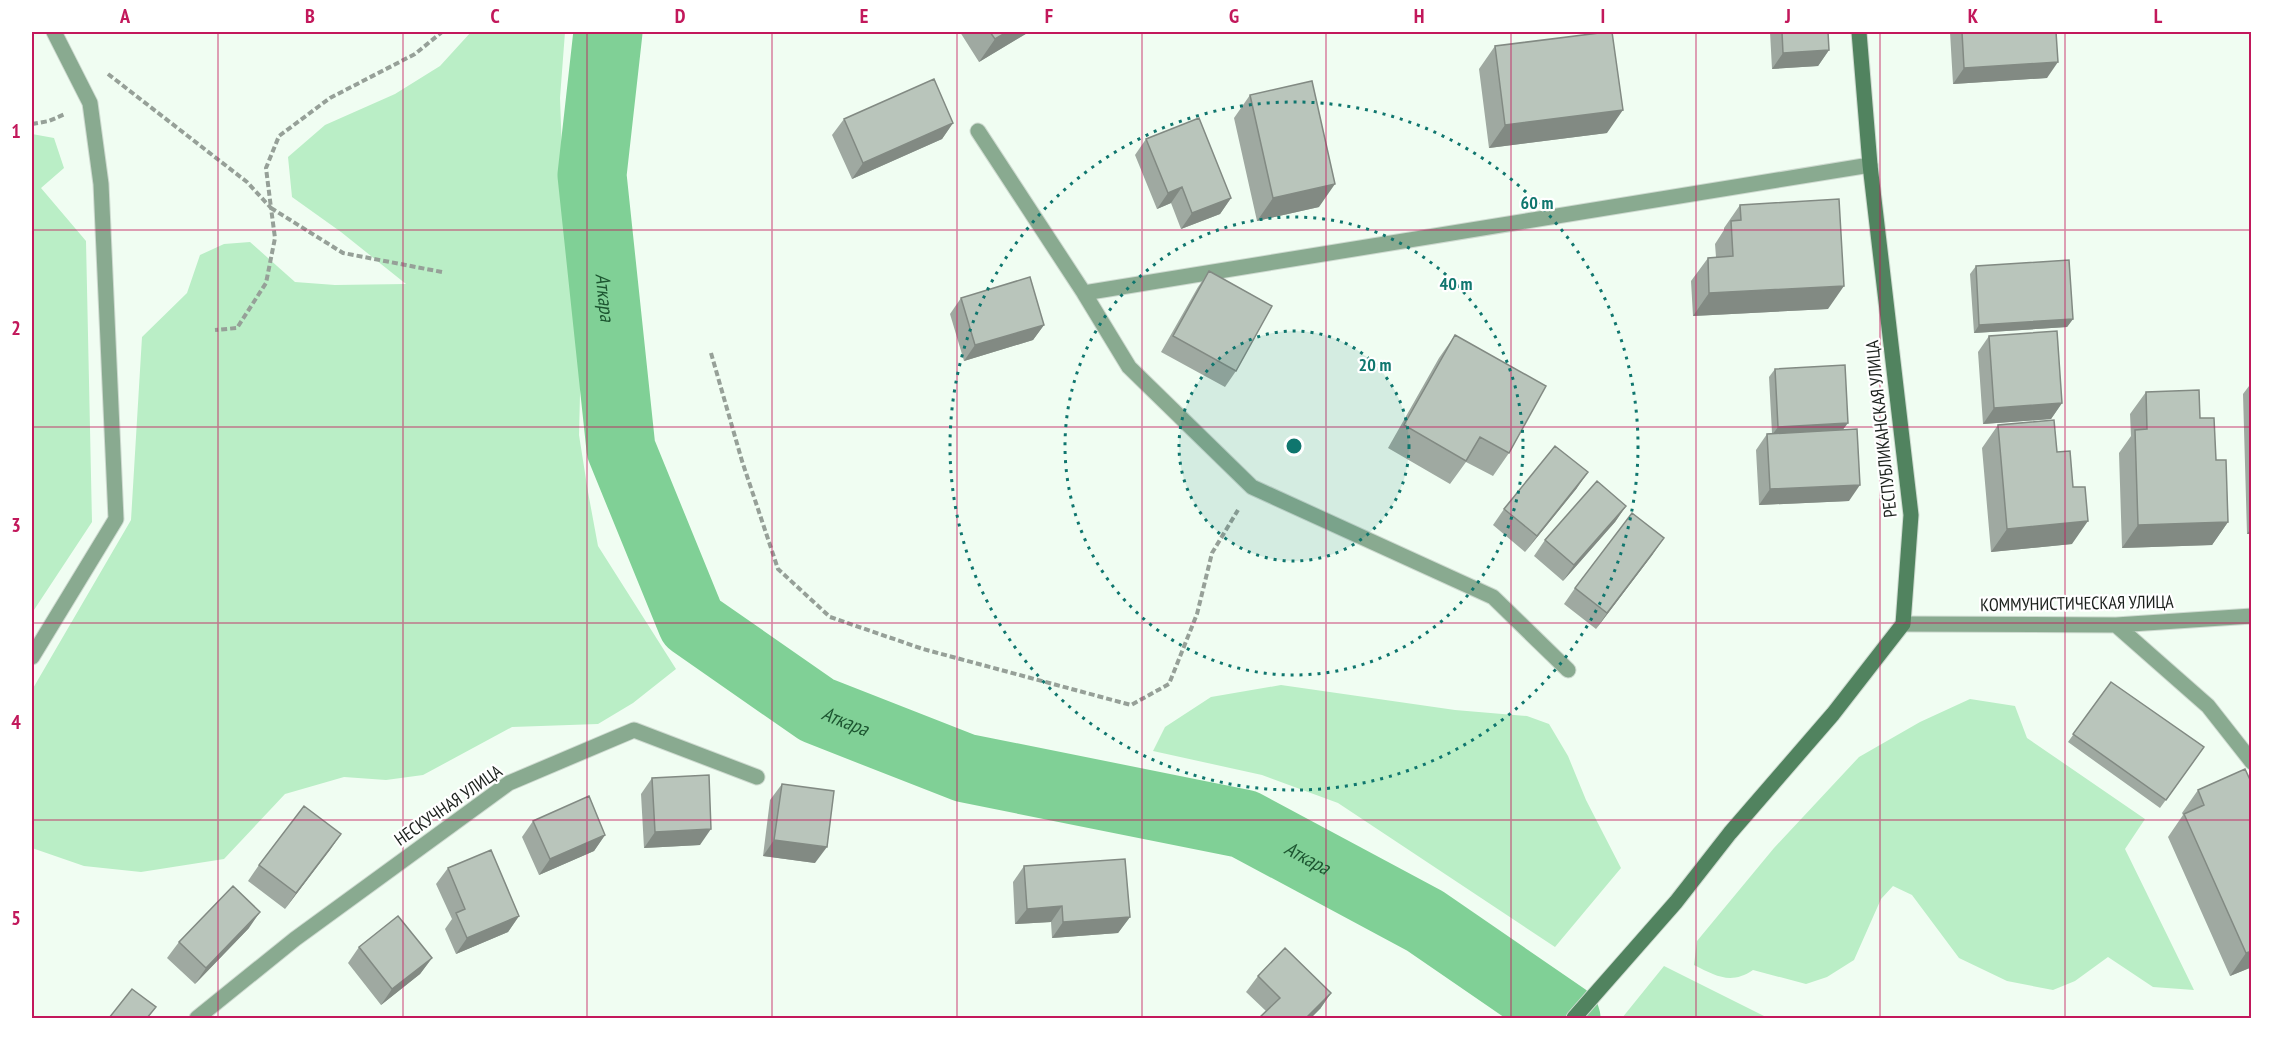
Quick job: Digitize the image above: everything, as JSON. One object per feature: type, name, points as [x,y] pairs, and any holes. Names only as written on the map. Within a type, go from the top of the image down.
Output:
[{"type":"street","points":[[32,657],[116,519],[101,184],[90,103],[54,32]]},
{"type":"street","name":"РЕСПУБЛИКАНСКАЯ УЛИЦА","points":[[1859,32],[1870,165],[1911,515],[1903,624]]},
{"type":"street","points":[[978,131],[1084,293],[1129,367],[1252,486],[1493,597],[1568,670]]},
{"type":"street","points":[[1084,293],[1870,165]]},
{"type":"street","name":"КОММУНИСТИЧЕСКАЯ УЛИЦА","points":[[1903,624],[2116,626],[2252,616]]},
{"type":"street","points":[[1574,1018],[1676,902],[1730,833],[1833,714],[1903,624]]},
{"type":"street","points":[[2116,626],[2208,706],[2252,762]]},
{"type":"street","name":"НЕСКУЧНАЯ УЛИЦА","points":[[196,1018],[295,939],[509,783],[634,730],[757,777]]},
{"type":"path","points":[[215,330],[237,328],[266,283],[275,238],[266,168],[279,136],[330,98],[415,54],[442,32]]},
{"type":"path","points":[[101,68],[247,182],[271,208],[343,252],[442,272]]},
{"type":"path","points":[[711,353],[742,461],[778,569],[830,616],[923,649],[1131,705],[1169,684],[1197,614],[1212,553],[1252,486]]},
{"type":"green space","points":[[471,32],[565,32],[560,98],[565,235],[581,355],[579,435],[588,492],[598,546],[676,669],[633,703],[598,724],[512,727],[423,775],[386,780],[344,777],[285,794],[224,859],[141,872],[84,866],[32,848],[32,690],[131,520],[142,337],[187,293],[200,255],[224,244],[250,242],[295,282],[335,285],[406,284],[341,232],[292,197],[288,157],[325,125],[395,94],[440,66]]},
{"type":"green space","points":[[32,134],[54,138],[64,168],[41,188],[86,241],[92,522],[32,613]]},
{"type":"green space","points":[[1281,685],[1455,710],[1527,716],[1549,724],[1568,756],[1586,800],[1621,868],[1555,947],[1338,803],[1262,775],[1153,751],[1165,727],[1211,697]]},
{"type":"green space","points":[[1970,699],[2015,706],[2027,738],[2145,819],[2125,849],[2194,990],[2153,987],[2108,957],[2075,981],[2053,990],[2007,981],[1959,958],[1912,895],[1893,886],[1881,899],[1854,960],[1827,977],[1806,984],[1753,970],[1745,975],[1730,978],[1694,965],[1697,941],[1774,848],[1859,757],[1920,722]]},
{"type":"green space","points":[[1664,966],[1768,1018],[1622,1018]]},
{"type":"building","points":[[990,32],[1007,32],[995,39]]},
{"type":"building","points":[[1612,32],[1623,110],[1505,125],[1495,46]]},
{"type":"building","points":[[1782,32],[1828,32],[1829,50],[1783,53]]},
{"type":"building","points":[[1962,32],[2056,32],[2058,62],[1964,68]]},
{"type":"building","points":[[934,79],[953,123],[863,163],[844,119]]},
{"type":"building","points":[[1312,81],[1335,184],[1273,198],[1250,95]]},
{"type":"building","points":[[1199,118],[1231,198],[1192,213],[1182,187],[1168,193],[1146,139]]},
{"type":"building","points":[[1839,199],[1844,286],[1709,293],[1708,258],[1733,256],[1731,221],[1741,220],[1740,205]]},
{"type":"building","points":[[2069,260],[2073,319],[1979,325],[1976,266]]},
{"type":"building","points":[[1209,271],[1272,306],[1236,371],[1173,336]]},
{"type":"building","points":[[1030,277],[1044,325],[975,345],[961,298]]},
{"type":"building","points":[[2057,331],[2062,403],[1994,408],[1989,336]]},
{"type":"building","points":[[1455,335],[1546,386],[1509,453],[1480,437],[1466,461],[1404,425]]},
{"type":"building","points":[[1845,365],[1848,423],[1778,427],[1775,369]]},
{"type":"building","points":[[2199,390],[2200,418],[2214,418],[2216,460],[2226,460],[2228,522],[2138,525],[2135,430],[2147,429],[2146,392]]},
{"type":"building","points":[[2054,420],[2057,452],[2070,451],[2073,487],[2085,487],[2088,521],[2007,529],[1998,425]]},
{"type":"building","points":[[1857,429],[1860,485],[1770,489],[1767,434]]},
{"type":"building","points":[[1555,446],[1588,472],[1537,536],[1504,509]]},
{"type":"building","points":[[1597,481],[1626,506],[1574,565],[1545,540]]},
{"type":"building","points":[[1632,513],[1664,538],[1607,613],[1575,588]]},
{"type":"building","points":[[2111,682],[2204,747],[2166,800],[2073,734]]},
{"type":"building","points":[[2245,769],[2252,784],[2252,951],[2246,953],[2184,814],[2204,805],[2198,790]]},
{"type":"building","points":[[709,775],[711,829],[655,832],[652,778]]},
{"type":"building","points":[[782,784],[834,791],[827,847],[774,840]]},
{"type":"building","points":[[589,796],[605,835],[550,859],[533,821]]},
{"type":"building","points":[[304,806],[341,834],[296,893],[259,865]]},
{"type":"building","points":[[491,850],[519,916],[467,938],[456,913],[465,909],[448,868]]},
{"type":"building","points":[[1125,859],[1130,917],[1063,922],[1062,906],[1027,909],[1024,866]]},
{"type":"building","points":[[233,886],[260,912],[206,968],[179,942]]},
{"type":"building","points":[[398,916],[432,958],[392,989],[359,947]]},
{"type":"building","points":[[1285,948],[1331,993],[1306,1018],[1259,1018],[1280,998],[1258,976]]},
{"type":"building","points":[[132,989],[156,1007],[147,1018],[109,1018]]},
{"type":"waterway","name":"Аткара","points":[[608,32],[592,175],[621,449],[692,623],[817,710],[965,768],[1244,824],[1425,921],[1566,1018]]}]
